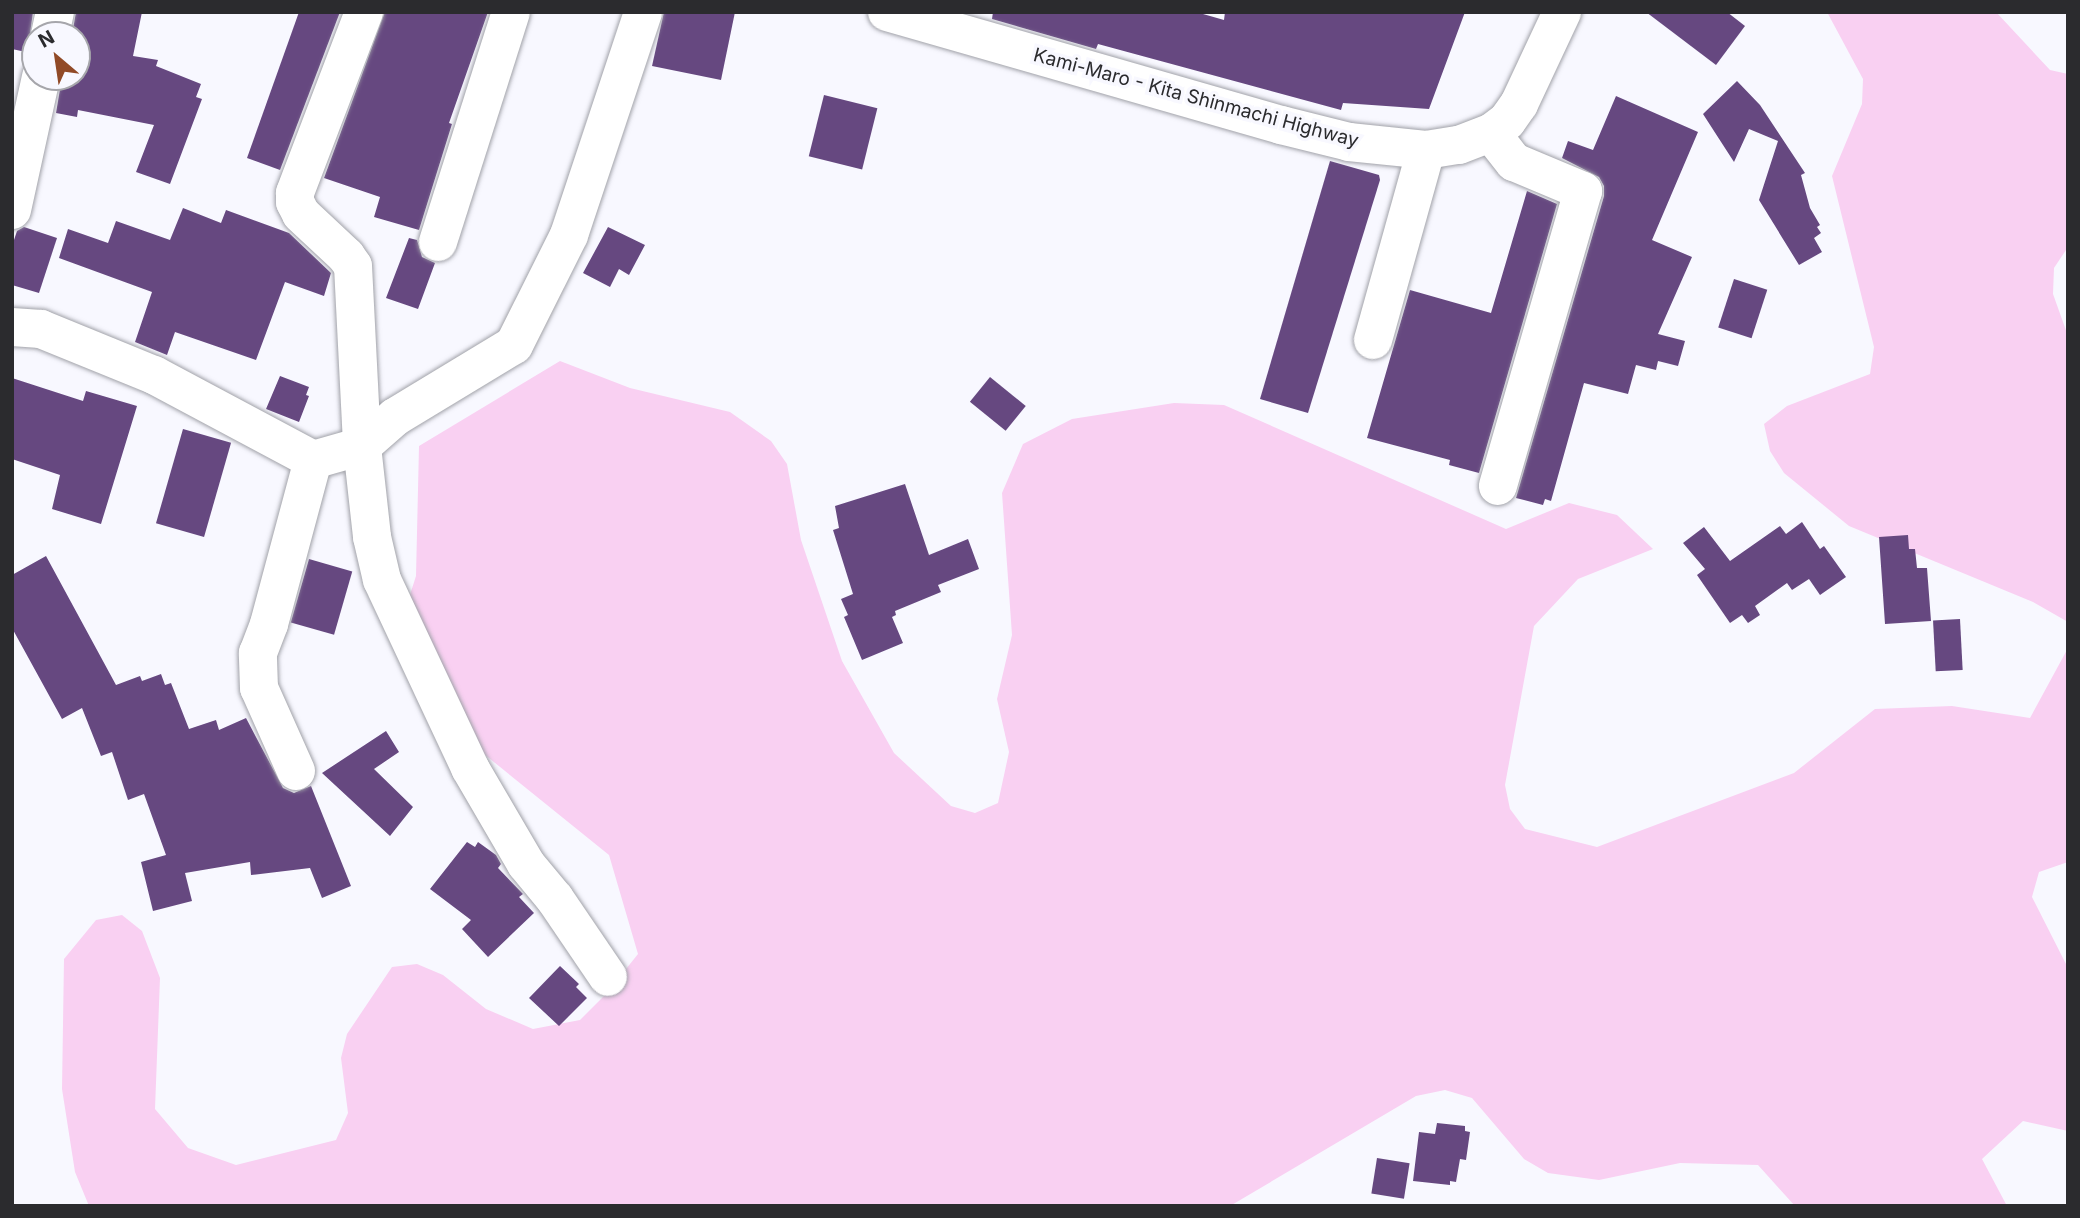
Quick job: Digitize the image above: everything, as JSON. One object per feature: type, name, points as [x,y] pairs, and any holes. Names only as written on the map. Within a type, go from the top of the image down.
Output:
[{"type":"street","points":[[364,12],[295,193],[295,202],[301,214],[346,256],[353,266],[362,446],[372,537],[382,580],[470,768],[526,864],[555,899],[608,976]]},
{"type":"street","points":[[438,242],[511,12]]},
{"type":"street","points":[[12,327],[41,329],[154,375],[313,460],[362,446],[394,417],[514,345],[569,235],[642,12]]},
{"type":"street","name":"Kami-Maro - Kita Shinmachi Highway","points":[[887,12],[1295,129],[1349,142],[1426,150],[1459,145],[1491,133],[1507,121],[1519,104],[1562,12]]},
{"type":"street","points":[[12,210],[38,91]]},
{"type":"street","points":[[1491,133],[1514,162],[1583,191],[1498,486]]},
{"type":"street","points":[[1373,340],[1426,150]]},
{"type":"street","points":[[296,771],[259,688],[258,653],[269,624],[313,460]]},
{"type":"shaded area","points":[[1827,12],[1996,12],[2050,70],[2068,74],[2068,247],[2054,268],[2053,294],[2068,336],[2068,622],[2033,602],[1849,526],[1784,473],[1770,451],[1764,424],[1787,406],[1870,374],[1874,347],[1832,176],[1862,104],[1863,79]]},
{"type":"shaded area","points":[[560,361],[630,388],[730,412],[771,441],[787,464],[801,540],[842,661],[894,753],[951,806],[975,813],[998,803],[1009,752],[997,699],[1012,635],[1002,493],[1023,444],[1072,419],[1174,403],[1224,405],[1506,529],[1569,503],[1617,515],[1653,549],[1578,579],[1534,626],[1505,785],[1510,809],[1525,829],[1597,847],[1794,773],[1875,709],[1952,706],[2030,718],[2068,648],[2068,862],[2039,872],[2032,897],[2068,968],[2068,1131],[2023,1121],[1982,1159],[2007,1206],[1795,1206],[1758,1165],[1680,1163],[1599,1180],[1548,1173],[1524,1159],[1472,1098],[1445,1090],[1416,1096],[1230,1206],[89,1206],[75,1172],[62,1089],[64,959],[96,920],[122,915],[142,931],[160,978],[155,1109],[188,1148],[236,1165],[336,1140],[348,1113],[341,1058],[347,1034],[392,967],[417,964],[443,975],[486,1009],[533,1029],[580,1020],[606,994],[638,954],[609,855],[484,754],[399,629],[416,576],[419,446]]},
{"type":"building","points":[[12,12],[33,12],[32,21],[21,21],[21,51],[12,49]]},
{"type":"building","points":[[76,12],[142,12],[133,56],[158,60],[156,66],[201,84],[196,97],[202,99],[170,184],[136,172],[154,125],[78,110],[77,117],[56,113],[60,91],[91,91],[91,21],[74,21]]},
{"type":"building","points":[[299,12],[340,12],[280,170],[247,158]]},
{"type":"building","points":[[385,12],[488,12],[449,123],[452,124],[419,230],[374,217],[380,197],[324,178]]},
{"type":"building","points":[[664,12],[735,12],[721,80],[652,66]]},
{"type":"building","points":[[993,12],[1196,12],[1224,20],[1225,12],[1465,12],[1429,109],[1343,103],[1341,110],[1098,44],[1096,49],[992,19]]},
{"type":"building","points":[[1646,12],[1727,12],[1745,26],[1716,65]]},
{"type":"building","points":[[1737,81],[1760,105],[1805,173],[1801,175],[1810,208],[1820,225],[1817,227],[1821,233],[1814,238],[1822,252],[1799,265],[1759,200],[1778,141],[1749,129],[1734,162],[1703,114]]},
{"type":"building","points":[[824,95],[877,108],[862,169],[809,156]]},
{"type":"building","points":[[1616,96],[1698,132],[1652,240],[1692,257],[1658,334],[1685,341],[1678,366],[1658,361],[1656,370],[1636,365],[1628,394],[1584,383],[1551,501],[1545,499],[1543,505],[1516,498],[1604,196],[1604,186],[1599,177],[1562,158],[1568,141],[1593,150]]},
{"type":"building","points":[[1330,161],[1379,175],[1380,180],[1308,413],[1260,399]]},
{"type":"building","points":[[1527,191],[1557,204],[1479,473],[1449,465],[1450,460],[1367,438],[1410,290],[1491,313]]},
{"type":"building","points":[[183,208],[221,223],[226,210],[289,233],[331,273],[324,296],[285,282],[256,360],[175,332],[167,355],[135,342],[152,292],[59,258],[68,229],[108,243],[116,221],[170,240]]},
{"type":"building","points":[[24,227],[57,238],[39,293],[12,285],[12,246],[17,231]]},
{"type":"building","points":[[608,227],[645,245],[629,275],[619,269],[610,287],[583,273]]},
{"type":"building","points":[[409,238],[417,240],[422,257],[435,263],[418,309],[386,298]]},
{"type":"building","points":[[1734,279],[1767,290],[1752,338],[1718,328]]},
{"type":"building","points":[[280,376],[309,387],[306,395],[309,396],[299,422],[266,409]]},
{"type":"building","points":[[990,377],[1026,406],[1006,431],[970,402]]},
{"type":"building","points":[[12,378],[83,401],[86,391],[137,406],[101,524],[52,509],[60,475],[12,459]]},
{"type":"building","points":[[183,429],[231,443],[204,537],[156,523]]},
{"type":"building","points":[[905,484],[929,555],[968,539],[979,569],[938,585],[941,592],[895,611],[896,615],[892,617],[903,643],[862,660],[844,617],[848,615],[841,599],[853,594],[833,530],[839,528],[835,506]]},
{"type":"building","points":[[1802,522],[1820,549],[1824,546],[1846,577],[1820,595],[1809,579],[1792,590],[1787,583],[1755,606],[1760,615],[1748,623],[1742,615],[1730,623],[1697,575],[1705,569],[1683,543],[1704,527],[1730,561],[1780,526],[1786,534]]},
{"type":"building","points":[[1908,535],[1909,549],[1915,549],[1917,568],[1927,568],[1931,621],[1885,624],[1879,537]]},
{"type":"building","points":[[46,556],[116,685],[140,676],[142,681],[161,674],[165,685],[171,683],[189,729],[216,720],[219,730],[246,718],[283,788],[294,793],[311,786],[351,886],[322,898],[310,868],[251,875],[250,862],[185,873],[192,901],[153,911],[141,862],[166,855],[144,794],[128,800],[112,752],[101,756],[82,708],[62,719],[12,628],[12,575]]},
{"type":"building","points":[[309,559],[352,571],[334,635],[291,622]]},
{"type":"building","points":[[1960,619],[1963,670],[1936,671],[1933,620]]},
{"type":"building","points":[[386,731],[399,752],[374,769],[413,807],[390,836],[322,773]]},
{"type":"building","points":[[467,842],[475,847],[478,842],[496,855],[501,864],[498,868],[523,894],[519,897],[534,913],[488,957],[462,929],[471,920],[430,889]]},
{"type":"building","points":[[560,966],[579,984],[576,987],[587,998],[559,1026],[529,998]]},
{"type":"building","points":[[1437,1123],[1465,1126],[1465,1131],[1470,1132],[1466,1160],[1460,1159],[1456,1182],[1450,1181],[1450,1185],[1413,1181],[1419,1132],[1435,1134]]},
{"type":"building","points":[[1377,1158],[1410,1163],[1404,1199],[1371,1194]]}]
